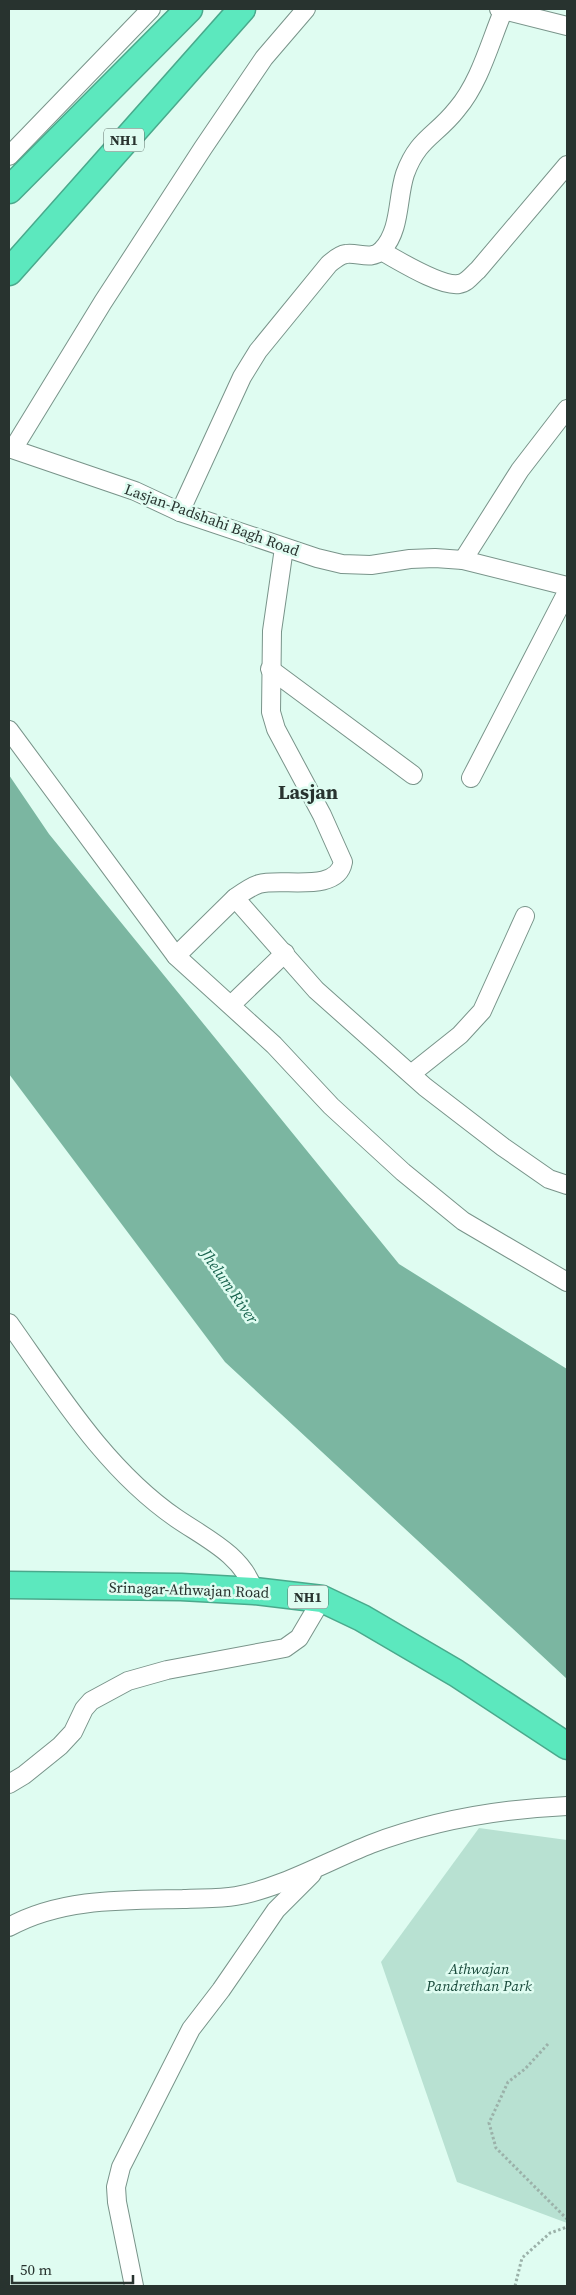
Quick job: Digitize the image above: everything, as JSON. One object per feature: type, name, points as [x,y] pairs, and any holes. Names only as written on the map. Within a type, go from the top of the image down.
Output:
[{"type":"highway","points":[[9,190],[189,9]]},
{"type":"highway","name":"NH1","points":[[9,272],[242,9]]},
{"type":"highway","name":"Srinagar-Athwajan Road","points":[[9,1585],[181,1587],[254,1591],[322,1599],[362,1618],[456,1673],[567,1746]]},
{"type":"street","points":[[9,156],[151,9]]},
{"type":"street","points":[[11,449],[203,148],[264,58],[306,9]]},
{"type":"street","points":[[499,9],[567,26]]},
{"type":"street","points":[[180,512],[242,377],[258,351],[329,264],[341,255],[370,256],[381,251],[389,240],[405,176],[413,155],[423,141],[457,109],[467,94],[504,9]]},
{"type":"street","points":[[381,251],[433,278],[459,284],[467,280],[478,270],[567,165]]},
{"type":"street","points":[[463,560],[520,470],[567,409]]},
{"type":"street","name":"Lasjan-Padshahi Bagh Road","points":[[11,449],[135,491],[180,512],[284,548],[342,564],[371,565],[410,559],[435,558],[463,560],[567,586]]},
{"type":"street","points":[[176,956],[235,898],[258,884],[326,880],[339,871],[343,862],[322,815],[276,729],[270,712],[272,631],[284,548]]},
{"type":"street","points":[[471,778],[567,592]]},
{"type":"street","points":[[270,669],[413,775]]},
{"type":"street","points":[[9,730],[176,956],[231,1005],[274,1046],[331,1106],[403,1172],[464,1221],[567,1282]]},
{"type":"street","points":[[235,898],[316,990],[411,1074],[502,1147],[549,1179],[567,1185]]},
{"type":"street","points":[[411,1074],[460,1035],[482,1011],[525,916]]},
{"type":"street","points":[[231,1005],[285,953]]},
{"type":"street","points":[[9,1324],[65,1403],[125,1477],[174,1517],[232,1557],[246,1574],[254,1591]]},
{"type":"street","points":[[9,1784],[24,1775],[73,1732],[84,1709],[91,1701],[145,1674],[285,1648],[298,1638],[322,1599]]},
{"type":"street","points":[[9,1927],[40,1914],[104,1901],[237,1896],[270,1886],[371,1844],[442,1822],[484,1814],[567,1806]]},
{"type":"street","points":[[134,2286],[117,2202],[116,2187],[120,2167],[191,2030],[276,1910],[296,1888],[324,1864]]},
{"type":"path","points":[[548,2044],[525,2069],[508,2082],[490,2123],[496,2148],[567,2219]]},
{"type":"path","points":[[515,2286],[522,2258],[550,2233],[567,2227]]},
{"type":"green space","name":"Athwajan Pandrethan Park","points":[[479,1828],[567,1840],[567,2223],[457,2182],[381,1962]]},
{"type":"water","name":"Jhelum River","points":[[9,775],[49,834],[399,1264],[567,1369],[567,1679],[225,1362],[9,1074]]},
{"type":"district","name":"Lasjan","points":[[308,792]]}]
